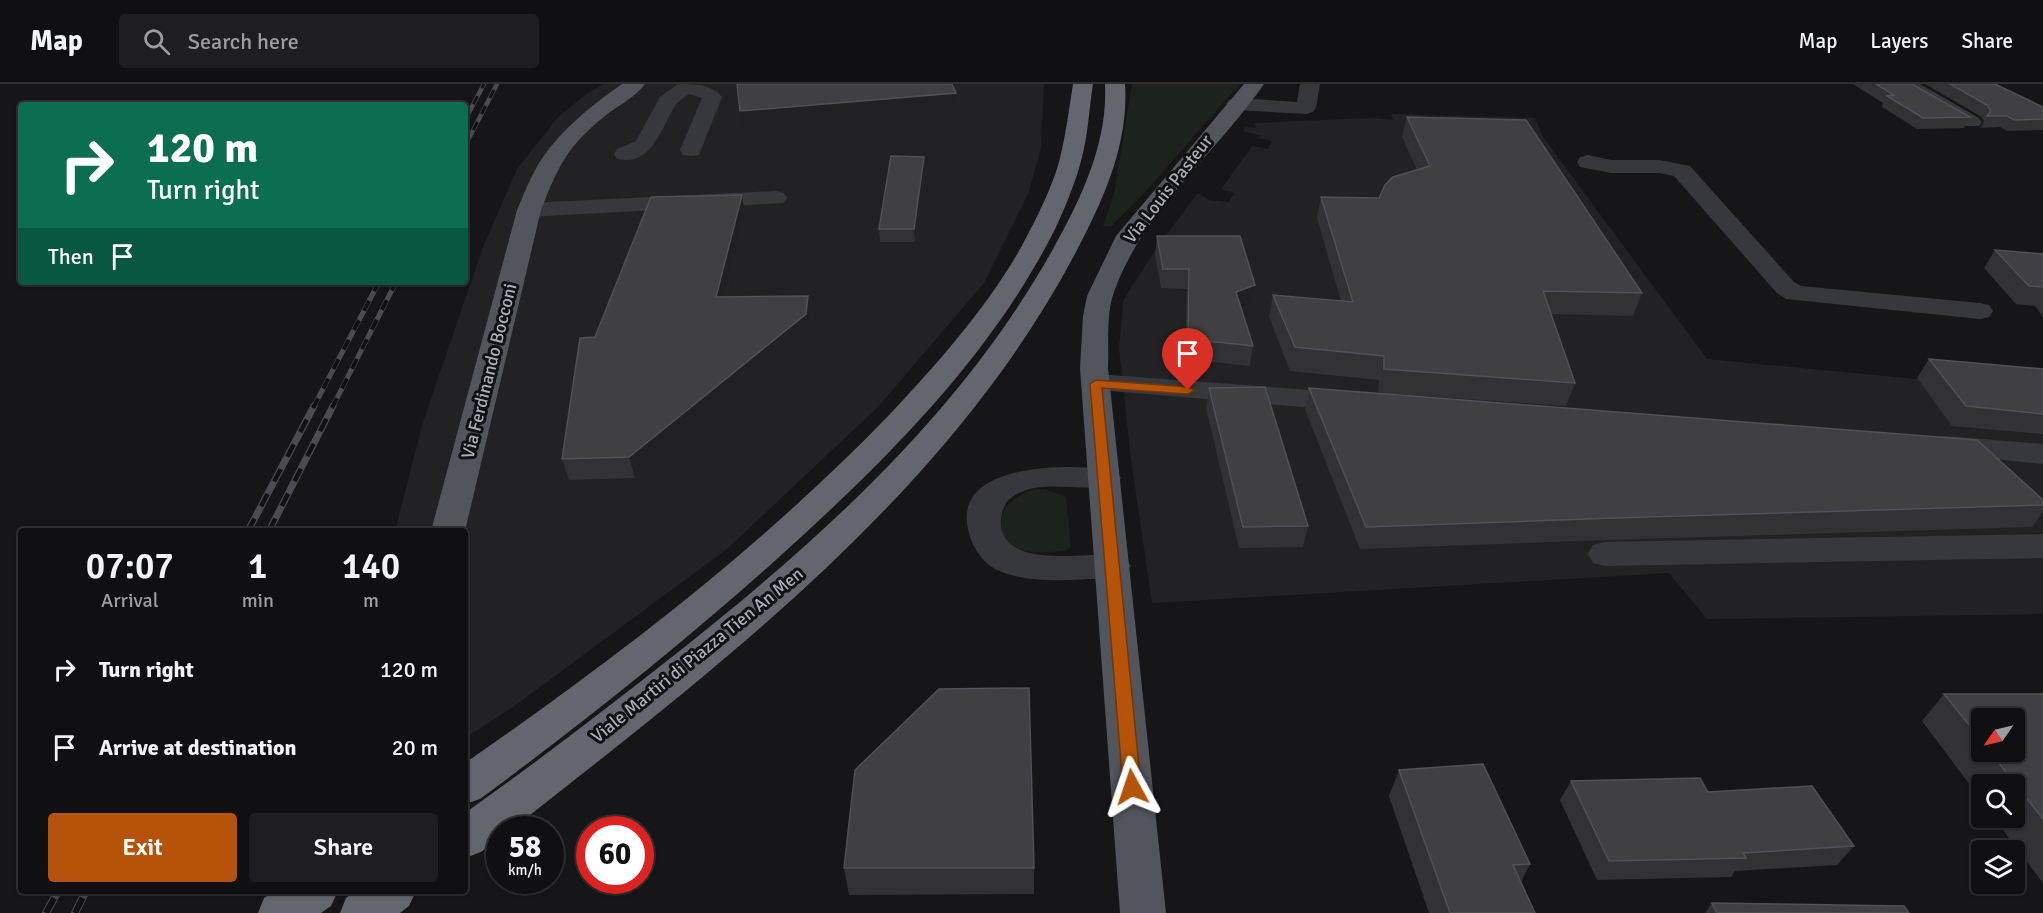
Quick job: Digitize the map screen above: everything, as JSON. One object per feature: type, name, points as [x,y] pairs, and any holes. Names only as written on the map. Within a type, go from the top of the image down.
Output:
[{"type":"highway","points":[[1068,84],[1068,97],[1079,125]]},
{"type":"highway","name":"Viale Martiri di Piazza Tien An Men","points":[[468,836],[734,629],[808,564],[906,466],[1008,346],[1075,147],[1083,84]]},
{"type":"highway","name":"Viale Martiri di Piazza Tien An Men","points":[[468,784],[615,675],[784,534],[902,421],[969,340],[1033,277],[1087,207],[1100,176],[1110,136],[1117,86]]},
{"type":"highway","points":[[281,913],[310,894]]},
{"type":"highway","points":[[363,913],[389,894]]},
{"type":"main road","name":"Via Ferdinando Bocconi","points":[[449,528],[529,210],[543,175],[573,133],[635,84]]},
{"type":"main road","name":"Via Louis Pasteur","points":[[1143,913],[1096,384],[1096,316],[1100,296],[1128,236],[1245,94]]},
{"type":"main road","points":[[356,913],[360,894]]},
{"type":"street","points":[[1245,94],[1306,108],[1310,84]]},
{"type":"street","points":[[1906,84],[1972,122]]},
{"type":"street","points":[[625,154],[644,145],[655,128],[667,101],[689,86],[705,91],[712,97],[693,140],[691,150]]},
{"type":"street","points":[[1588,162],[1601,165],[1671,167],[1682,171],[1785,287],[1795,293],[1980,311]]},
{"type":"street","points":[[529,210],[776,198]]},
{"type":"street","points":[[1096,384],[1380,404]]},
{"type":"street","points":[[1914,444],[2043,454]]},
{"type":"street","points":[[1982,449],[2017,480]]},
{"type":"street","points":[[1105,478],[1011,482],[996,490],[988,500],[984,521],[988,541],[999,554],[1008,560],[1034,566],[1113,566]]},
{"type":"street","points":[[1605,554],[2043,546]]},
{"type":"shaded area","points":[[604,84],[1044,84],[1041,149],[1028,194],[984,283],[878,407],[727,549],[513,707],[468,736],[468,528],[396,528],[423,422],[483,247],[517,169],[558,117],[585,95]]},
{"type":"shaded area","points":[[1132,84],[1240,84],[1137,201],[1111,226],[1103,226],[1114,194]]},
{"type":"shaded area","points":[[1391,114],[1535,118],[1543,137],[1707,359],[2043,391],[2043,614],[1707,619],[1669,573],[1152,603],[1131,459],[1119,348],[1123,301],[1157,247],[1198,193],[1209,200],[1228,202],[1235,193],[1221,189],[1252,146],[1268,149],[1272,141],[1243,131],[1245,127],[1256,128],[1254,123],[1371,118],[1393,120]]},
{"type":"shaded area","points":[[1045,489],[1066,497],[1071,547],[1061,551],[1031,552],[1009,544],[1002,535],[1000,525],[1002,515],[1008,505],[1017,497],[1030,491]]},
{"type":"building","points":[[737,84],[952,84],[956,93],[740,111]]},
{"type":"building","points":[[1876,84],[1912,84],[1970,117],[1923,118],[1887,96],[1894,95]]},
{"type":"building","points":[[1950,84],[1995,84],[2043,107],[2043,119],[2014,120],[2007,116],[1987,116],[1991,111],[1987,105]]},
{"type":"building","points":[[1407,117],[1526,120],[1642,293],[1543,291],[1575,383],[1384,369],[1384,356],[1295,347],[1273,295],[1353,302],[1321,197],[1379,198],[1385,185],[1393,177],[1430,166]]},
{"type":"building","points":[[891,156],[924,157],[914,229],[879,229]]},
{"type":"building","points":[[742,195],[716,297],[808,296],[806,314],[629,457],[562,459],[580,338],[595,337],[651,197]]},
{"type":"building","points":[[1157,236],[1240,236],[1255,285],[1236,292],[1253,346],[1188,339],[1189,269],[1163,269]]},
{"type":"building","points":[[1995,250],[2043,254],[2043,287],[2029,286]]},
{"type":"building","points":[[1929,359],[2043,369],[2043,414],[1966,406]]},
{"type":"building","points":[[1265,387],[1308,526],[1243,527],[1209,388]]},
{"type":"building","points":[[1309,388],[1977,440],[2043,500],[2043,505],[1366,527]]},
{"type":"building","points":[[1029,688],[1034,868],[844,868],[855,770],[939,689]]},
{"type":"building","points":[[1944,694],[2043,694],[2043,819],[2025,796],[2025,774],[2007,774],[1998,762],[2025,762],[2025,708],[1971,708],[1971,727]]},
{"type":"building","points":[[1483,764],[1530,864],[1513,865],[1535,913],[1450,913],[1399,770]]},
{"type":"building","points":[[1700,778],[1708,792],[1812,786],[1854,846],[1743,853],[1746,858],[1609,861],[1571,781]]},
{"type":"building","points":[[1712,903],[1904,906],[1909,913],[1717,913]]},
{"type":"railway","points":[[468,114],[484,84]]},
{"type":"railway","points":[[468,140],[497,84]]},
{"type":"railway","points":[[313,408],[377,285]]},
{"type":"railway","points":[[332,408],[394,285]]},
{"type":"railway","points":[[250,528],[314,406]]},
{"type":"railway","points":[[271,528],[333,406]]},
{"type":"railway","points":[[46,913],[56,894]]},
{"type":"railway","points":[[75,913],[84,894]]},
{"type":"route","points":[[1132,787],[1096,384],[1188,390]]}]
